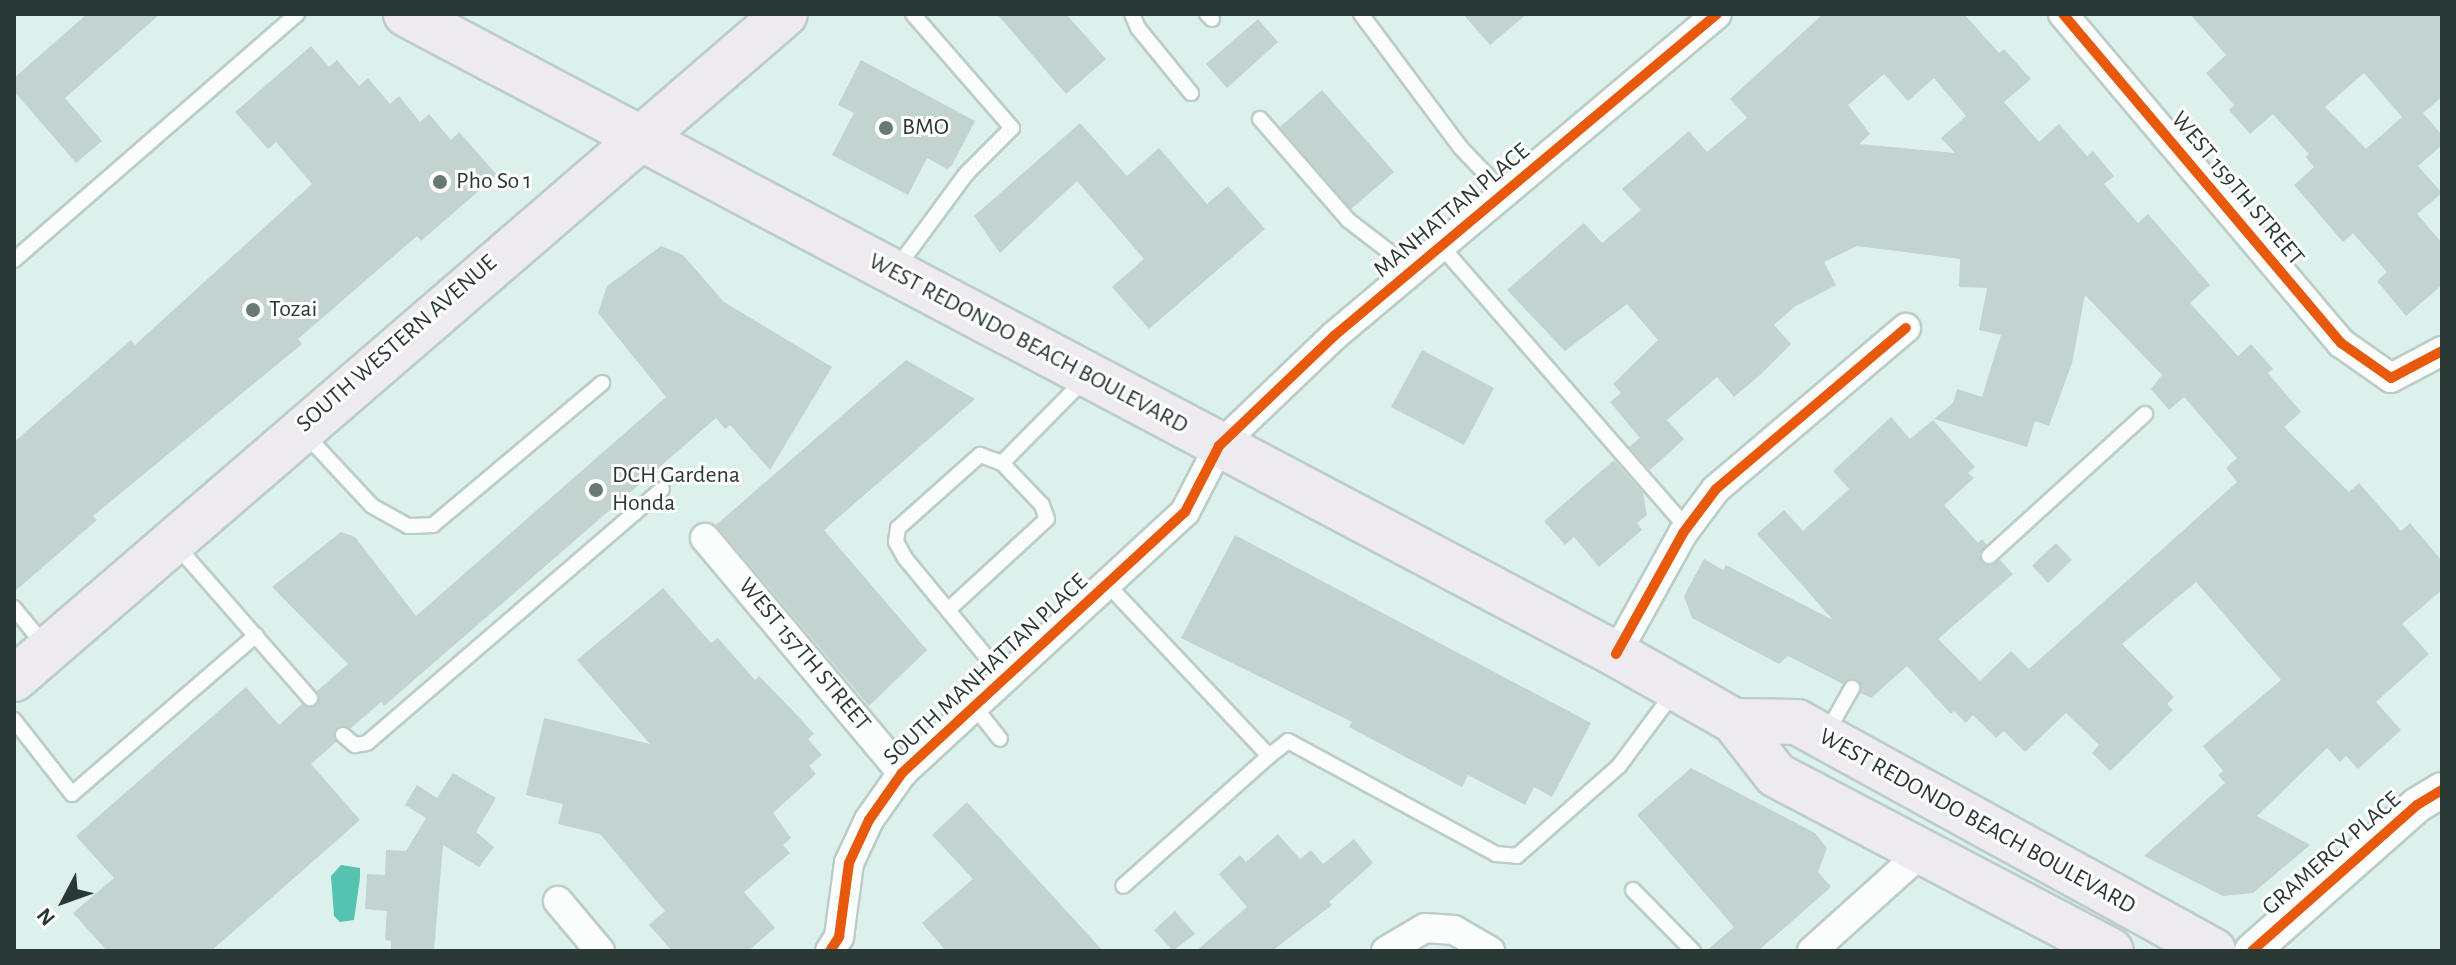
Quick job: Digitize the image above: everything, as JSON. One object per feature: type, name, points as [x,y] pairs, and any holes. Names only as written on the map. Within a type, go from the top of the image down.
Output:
[{"type":"main road","name":"WEST REDONDO BEACH BOULEVARD","points":[[406,14],[1616,654],[1734,721],[1776,775],[2111,951]]},
{"type":"main road","name":"SOUTH WESTERN AVENUE","points":[[14,679],[299,428],[785,14]]},
{"type":"main road","name":"WEST REDONDO BEACH BOULEVARD","points":[[1734,721],[1797,722],[2213,951]]},
{"type":"street","name":"MANHATTAN PLACE","points":[[1219,446],[1413,270],[1717,14]]},
{"type":"street","name":"WEST 159TH STREET","points":[[2063,14],[2341,343],[2391,378],[2442,351]]},
{"type":"street","points":[[1616,654],[1687,528],[1716,489],[1906,328]]},
{"type":"street","name":"SOUTH MANHATTAN PLACE","points":[[830,951],[839,937],[849,863],[869,820],[902,773],[1185,512],[1219,446]]},
{"type":"street","name":"WEST 157TH STREET","points":[[705,538],[902,773]]},
{"type":"street","name":"GRAMERCY PLACE","points":[[2252,951],[2417,805],[2442,790]]},
{"type":"street","points":[[1812,951],[1922,852]]},
{"type":"street","points":[[558,901],[600,951]]},
{"type":"street","points":[[1386,951],[1425,928],[1454,930],[1490,951]]},
{"type":"lane","points":[[14,260],[297,14]]},
{"type":"lane","points":[[893,273],[966,174],[1012,128],[913,14]]},
{"type":"lane","points":[[1132,14],[1191,93]]},
{"type":"lane","points":[[1361,14],[1461,148],[1504,193]]},
{"type":"lane","points":[[1260,119],[1348,220],[1413,270]]},
{"type":"lane","points":[[1441,246],[1687,528]]},
{"type":"lane","points":[[1002,463],[1088,376]]},
{"type":"lane","points":[[299,428],[372,506],[408,526],[433,525],[602,383]]},
{"type":"lane","points":[[1989,556],[2145,414]]},
{"type":"lane","points":[[948,610],[1047,519],[1042,505],[1002,463],[980,455],[898,528],[896,542],[948,610],[1003,677]]},
{"type":"lane","points":[[343,735],[355,745],[367,743],[662,489]]},
{"type":"lane","points":[[172,541],[310,698]]},
{"type":"lane","points":[[1107,584],[1269,756]]},
{"type":"lane","points":[[14,608],[48,649]]},
{"type":"lane","points":[[14,720],[72,794],[256,635]]},
{"type":"lane","points":[[1123,886],[1288,741],[1506,857],[1517,856],[1619,766],[1676,688]]},
{"type":"lane","points":[[1824,738],[1852,688]]},
{"type":"lane","points":[[973,705],[1000,739]]},
{"type":"lane","points":[[1633,890],[1693,951]]},
{"type":"shaded area","points":[[341,865],[360,868],[360,878],[354,920],[340,922],[334,916],[331,876]]},
{"type":"building","points":[[87,14],[160,14],[65,98],[102,141],[76,163],[14,91],[14,78]]},
{"type":"building","points":[[997,14],[1066,14],[1106,59],[1066,94]]},
{"type":"building","points":[[1463,14],[1527,14],[1490,45]]},
{"type":"building","points":[[1823,14],[1964,14],[1999,53],[2004,49],[2031,79],[2004,102],[2039,142],[2059,124],[2087,156],[2093,151],[2114,176],[2104,184],[2138,223],[2148,214],[2210,285],[2190,303],[2238,356],[2251,344],[2273,369],[2268,373],[2301,412],[2284,427],[2349,492],[2359,483],[2401,531],[2410,523],[2442,561],[2442,590],[2402,624],[2429,654],[2376,702],[2401,730],[2358,769],[2346,756],[2340,762],[2327,748],[2257,816],[2310,845],[2253,893],[2223,896],[2144,856],[2225,783],[2218,775],[2223,771],[2203,746],[2281,680],[2196,582],[2122,644],[2174,697],[2167,704],[2173,710],[2110,771],[2092,753],[2099,745],[2066,713],[2025,752],[2004,731],[1996,738],[1973,715],[1966,723],[1954,711],[1951,714],[1907,666],[1871,698],[1861,693],[1856,679],[1843,684],[1788,656],[1779,664],[1692,618],[1684,596],[1704,559],[1723,570],[1726,565],[1833,620],[1757,534],[1784,510],[1803,531],[1849,489],[1833,471],[1891,417],[1910,439],[1933,420],[1975,467],[1968,473],[1974,478],[1944,505],[1978,543],[1982,539],[1987,545],[1979,554],[1982,563],[1990,566],[2000,560],[2013,574],[1938,639],[1980,681],[2011,651],[2029,669],[2237,482],[2226,468],[2237,458],[2184,397],[2169,410],[2151,389],[2162,375],[2085,295],[2072,363],[2049,426],[2035,421],[2027,447],[1934,419],[1953,403],[1957,389],[1982,397],[2001,335],[1979,330],[1987,288],[1959,287],[1960,259],[1857,246],[1824,262],[1836,285],[1794,307],[1774,325],[1791,344],[1760,375],[1734,397],[1717,377],[1667,420],[1684,439],[1650,470],[1629,447],[1640,438],[1610,402],[1621,393],[1613,384],[1658,340],[1627,304],[1565,351],[1507,290],[1584,223],[1602,243],[1641,210],[1622,189],[1689,131],[1707,152],[1747,118],[1730,99]],"holes":[[[1884,74],[1908,101],[1934,78],[1966,116],[1941,138],[1955,153],[1859,144],[1870,134],[1848,105]]]},
{"type":"building","points":[[2190,14],[2442,14],[2442,97],[2423,113],[2442,135],[2442,145],[2418,166],[2442,193],[2417,214],[2442,243],[2442,285],[2406,316],[2377,281],[2387,272],[2353,233],[2343,242],[2294,185],[2314,167],[2306,157],[2309,154],[2273,114],[2250,134],[2229,110],[2234,105],[2206,73],[2226,55]],"holes":[[[2364,73],[2402,117],[2366,149],[2325,107]]]},
{"type":"building","points":[[1258,19],[1278,42],[1227,88],[1206,64]]},
{"type":"building","name":"Tozai","points":[[311,46],[329,67],[337,60],[359,86],[368,78],[390,104],[399,96],[420,122],[429,114],[451,140],[459,132],[497,175],[421,241],[417,236],[298,339],[302,344],[93,516],[97,520],[14,592],[14,442],[131,340],[135,345],[312,184],[276,142],[268,149],[235,112]]},
{"type":"building","points":[[861,60],[975,121],[952,165],[947,169],[927,158],[908,195],[832,155],[854,113],[838,105]]},
{"type":"building","points":[[1322,90],[1394,172],[1351,209],[1280,127]]},
{"type":"building","points":[[1080,123],[1127,176],[1159,148],[1207,204],[1228,186],[1265,229],[1149,329],[1112,287],[1144,259],[1077,181],[1000,253],[974,216]]},
{"type":"building","points":[[661,246],[683,255],[724,302],[832,367],[770,470],[730,425],[725,429],[716,418],[384,706],[381,702],[351,728],[336,728],[336,742],[311,764],[360,820],[211,951],[107,951],[73,913],[114,878],[76,836],[246,687],[279,725],[302,704],[316,706],[317,691],[348,664],[272,587],[341,532],[355,537],[416,616],[666,397],[598,313],[607,286]]},
{"type":"building","points":[[1422,350],[1494,388],[1464,445],[1391,407]]},
{"type":"building","points":[[906,360],[975,399],[824,530],[927,650],[869,706],[716,525]]},
{"type":"building","points":[[1614,460],[1643,493],[1647,515],[1637,523],[1642,530],[1599,567],[1574,537],[1565,545],[1544,521]]},
{"type":"building","points":[[1235,535],[1591,723],[1552,797],[1534,787],[1525,805],[1468,775],[1462,787],[1349,727],[1352,722],[1181,638]]},
{"type":"building","points":[[2056,543],[2072,560],[2048,583],[2032,566]]},
{"type":"building","points":[[663,588],[711,643],[718,638],[755,680],[759,676],[796,714],[814,734],[808,739],[822,755],[809,766],[816,774],[773,813],[791,838],[783,845],[790,853],[744,892],[775,928],[748,951],[672,951],[649,925],[665,911],[600,834],[558,824],[563,804],[526,795],[544,718],[650,744],[577,660]]},
{"type":"building","points":[[1691,768],[1815,833],[1827,848],[1818,872],[1831,887],[1758,951],[1706,951],[1734,927],[1637,815]]},
{"type":"building","points":[[453,773],[496,798],[476,832],[494,847],[479,867],[443,845],[434,951],[391,950],[391,941],[385,940],[387,911],[365,909],[367,874],[385,875],[386,850],[406,851],[426,818],[405,805],[417,785],[437,798]]},
{"type":"building","points":[[967,802],[1103,951],[946,951],[922,923],[973,879],[932,835]]},
{"type":"building","points":[[1278,834],[1300,859],[1311,850],[1323,864],[1354,839],[1373,863],[1329,902],[1332,905],[1272,951],[1196,951],[1247,907],[1219,874],[1240,855],[1246,862]]},
{"type":"building","points":[[1175,911],[1195,934],[1173,951],[1154,930]]},
{"type":"cycle path","points":[[830,951],[839,937],[849,863],[869,820],[902,773],[1185,512],[1219,446],[1334,336],[1717,14]]},
{"type":"cycle path","points":[[2063,14],[2341,343],[2391,378],[2442,351]]},
{"type":"cycle path","points":[[1616,654],[1683,533],[1716,489],[1906,328]]},
{"type":"cycle path","points":[[2252,951],[2417,805],[2442,790]]},
{"type":"place","name":"BMO","points":[[886,128]]},
{"type":"place","name":"Pho So 1","points":[[440,182]]},
{"type":"place","name":"Tozai","points":[[253,310]]},
{"type":"place","name":"DCH Gardena Honda","points":[[596,490]]}]
